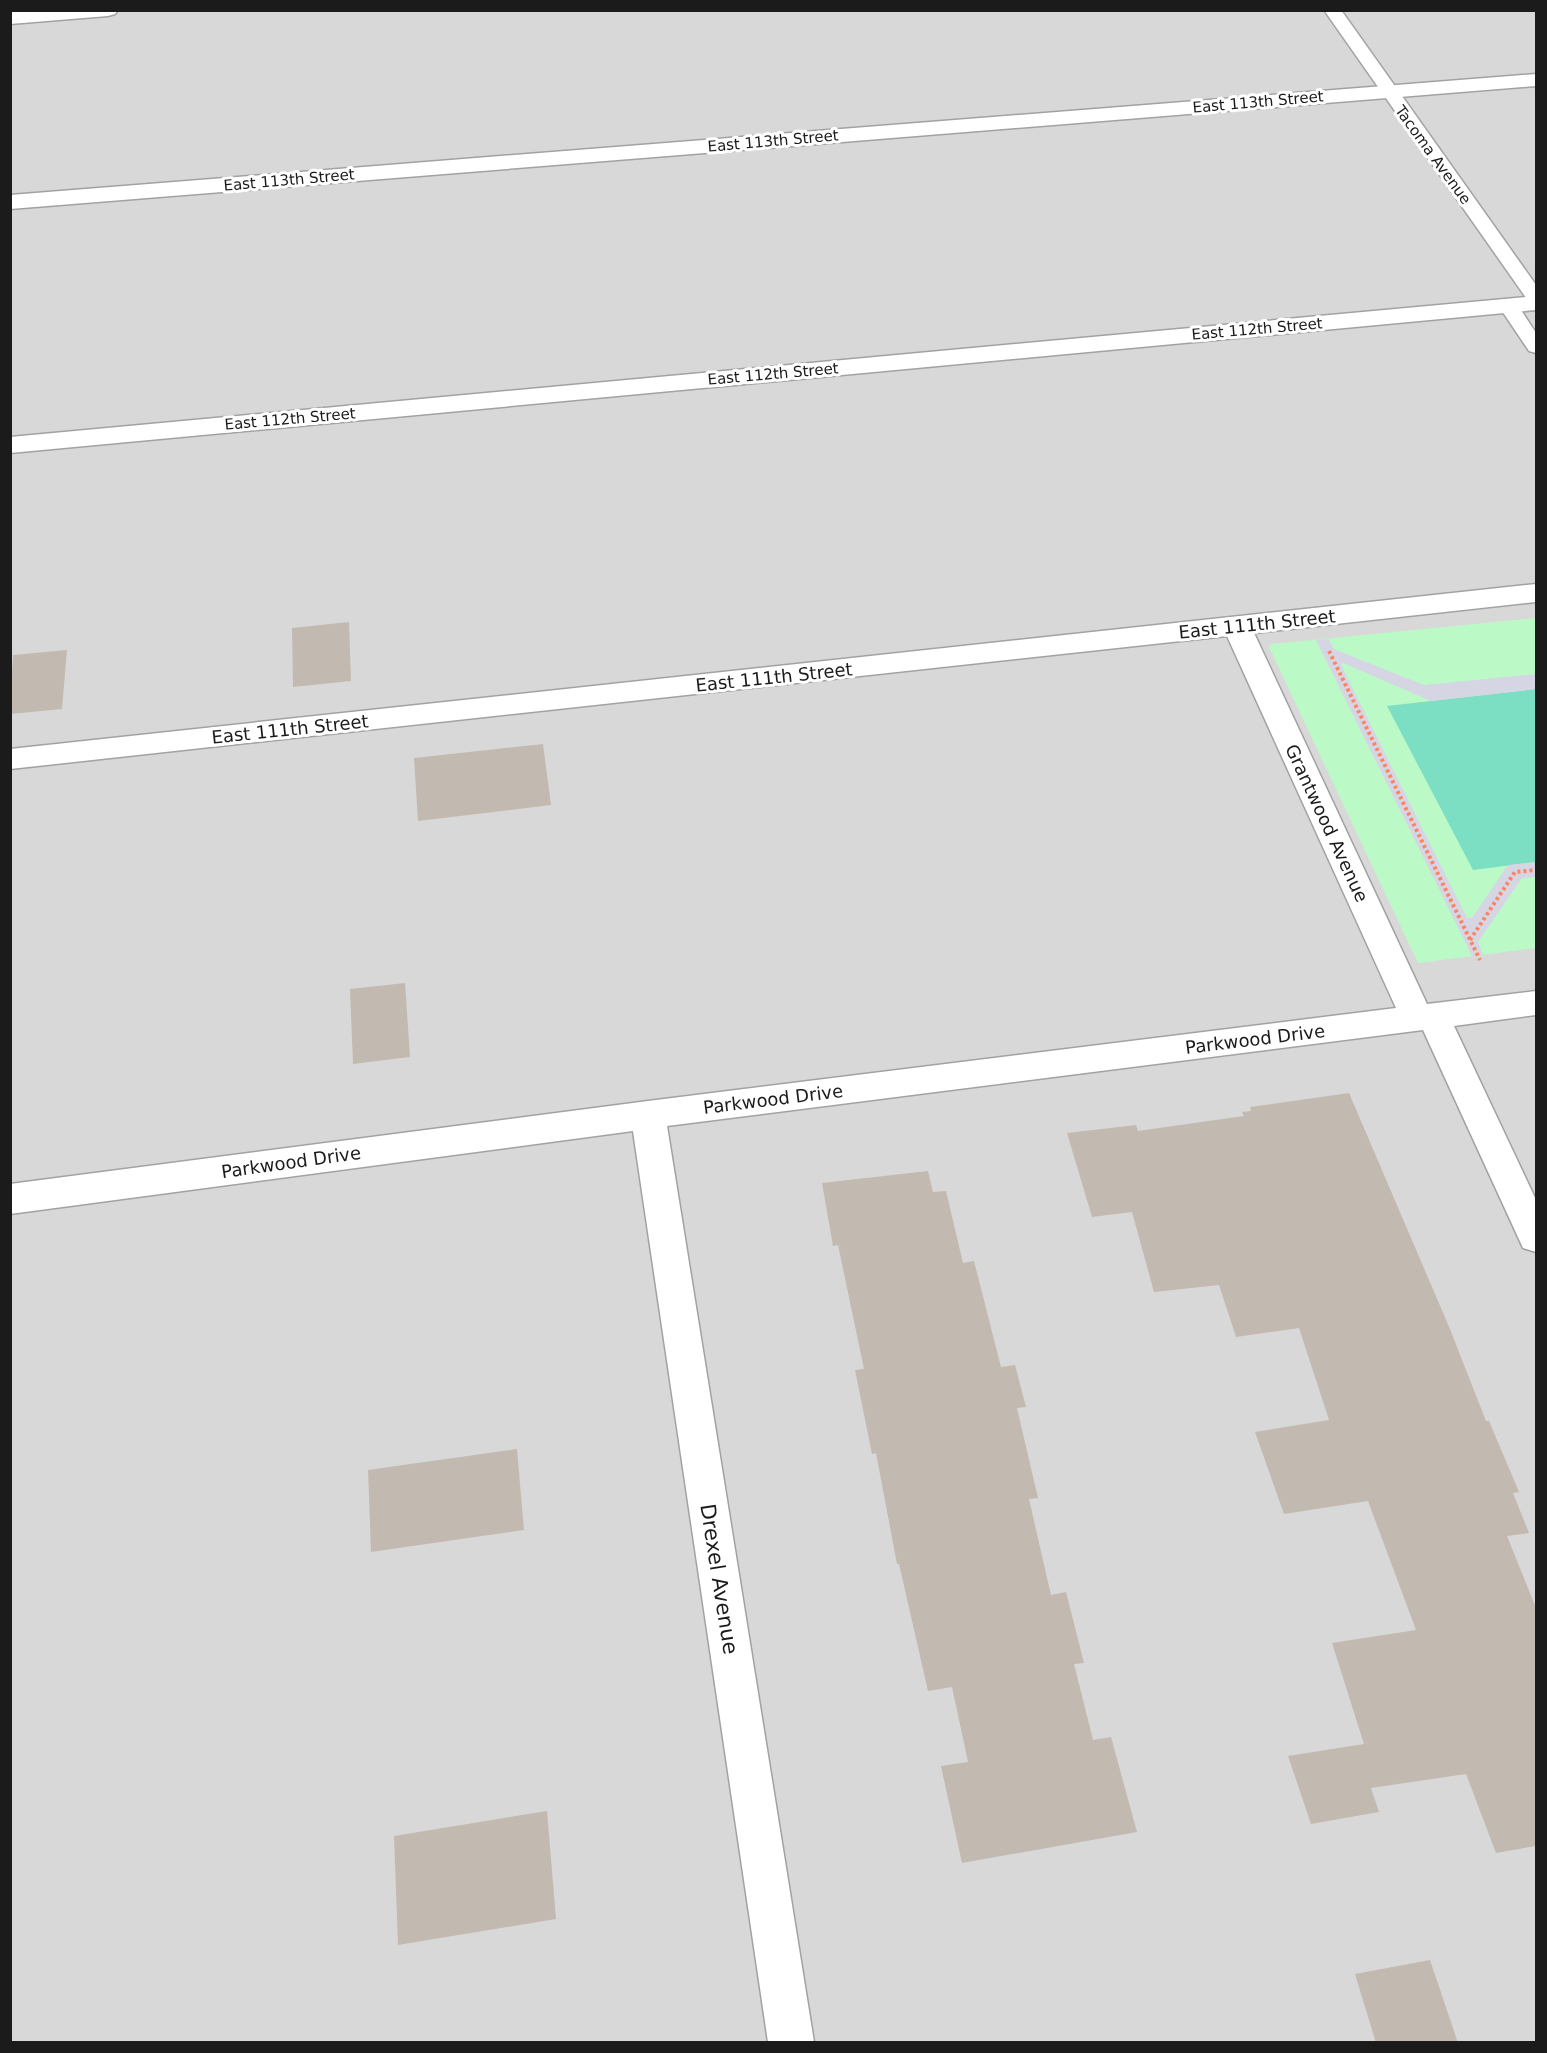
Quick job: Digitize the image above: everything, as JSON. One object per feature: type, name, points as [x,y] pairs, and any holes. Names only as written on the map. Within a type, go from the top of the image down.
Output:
[{"type":"street","points":[[10,18],[108,10]]},
{"type":"street","name":"East 113th Street","points":[[10,202],[1536,80]]},
{"type":"street","name":"East 112th Street","points":[[10,445],[1508,305],[1536,300]]},
{"type":"street","name":"East 111th Street","points":[[10,759],[1536,594]]},
{"type":"street","name":"Grantwood Avenue","points":[[1237,627],[1426,1018],[1536,1237]]},
{"type":"street","name":"Parkwood Drive","points":[[10,1199],[648,1115],[1536,1003]]},
{"type":"street","name":"Drexel Avenue","points":[[648,1115],[791,2043]]},
{"type":"lane","name":"Tacoma Avenue","points":[[1332,10],[1536,300]]},
{"type":"lane","points":[[1508,305],[1536,347]]},
{"type":"path","points":[[1328,650],[1480,960]]},
{"type":"path","points":[[1470,940],[1515,872],[1536,870]]},
{"type":"shaded area","points":[[11,11],[1536,11],[1536,2042],[11,2042]]},
{"type":"shaded area","points":[[1329,639],[1334,649],[1424,685],[1536,674],[1536,689],[1431,701],[1343,663],[1341,665],[1467,918],[1472,918],[1508,865],[1536,862],[1536,877],[1522,878],[1478,942],[1483,955],[1472,956],[1316,640]]},
{"type":"green space","points":[[1536,618],[1536,948],[1418,963],[1269,647],[1271,644]]},
{"type":"green space","points":[[1536,689],[1536,862],[1473,870],[1387,706]]},
{"type":"building","points":[[349,622],[351,681],[293,687],[292,628]]},
{"type":"building","points":[[67,650],[62,709],[10,714],[13,655]]},
{"type":"building","points":[[543,744],[551,805],[418,821],[414,758]]},
{"type":"building","points":[[405,983],[410,1057],[353,1064],[350,989]]},
{"type":"building","points":[[1349,1093],[1450,1329],[1486,1421],[1489,1421],[1519,1492],[1513,1493],[1529,1533],[1507,1536],[1536,1608],[1536,1846],[1496,1853],[1466,1774],[1371,1788],[1379,1812],[1311,1824],[1288,1756],[1364,1744],[1332,1643],[1416,1630],[1368,1501],[1284,1514],[1255,1432],[1329,1420],[1299,1328],[1236,1337],[1219,1285],[1154,1292],[1132,1212],[1092,1217],[1067,1133],[1136,1125],[1138,1131],[1244,1116],[1242,1112],[1251,1111],[1250,1107]]},
{"type":"building","points":[[928,1171],[933,1192],[946,1191],[963,1263],[974,1261],[1001,1367],[1015,1365],[1026,1407],[1017,1408],[1038,1498],[1029,1499],[1051,1595],[1066,1592],[1084,1663],[1074,1664],[1093,1740],[1111,1737],[1137,1832],[962,1863],[941,1766],[968,1762],[952,1687],[928,1691],[899,1564],[897,1564],[876,1453],[872,1454],[855,1370],[864,1369],[838,1245],[833,1246],[822,1183]]},
{"type":"building","points":[[517,1449],[524,1530],[371,1552],[368,1470]]},
{"type":"building","points":[[547,1811],[556,1919],[398,1945],[394,1836]]},
{"type":"building","points":[[1430,1960],[1458,2043],[1376,2043],[1355,1974]]}]
